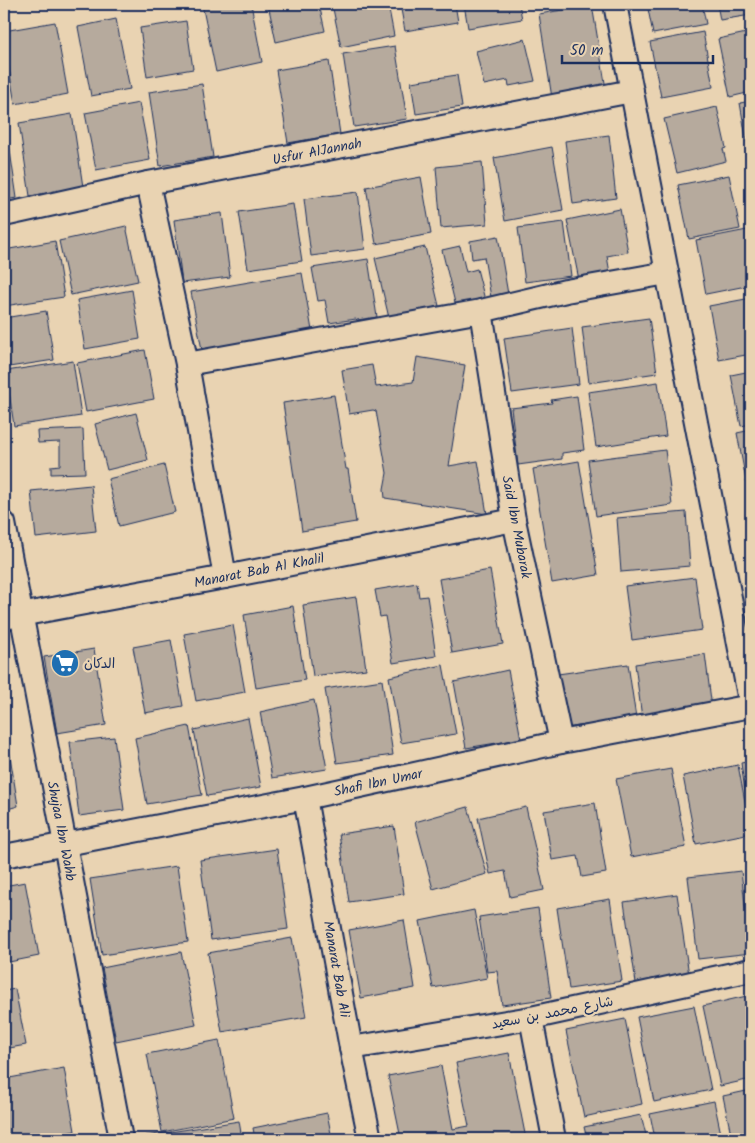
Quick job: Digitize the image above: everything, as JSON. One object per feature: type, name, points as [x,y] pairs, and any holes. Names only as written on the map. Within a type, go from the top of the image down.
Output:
[{"type":"street","points":[[615,4],[751,706]]},
{"type":"street","name":"Usfur AlJannah","points":[[4,215],[148,183],[632,92]]},
{"type":"street","points":[[148,183],[187,364],[225,578]]},
{"type":"street","points":[[187,364],[481,311],[566,291],[667,273]]},
{"type":"street","name":"Said Ibn Mubarak","points":[[481,311],[514,520],[561,742]]},
{"type":"street","name":"Manarat Bab Al Khalil","points":[[12,616],[225,578],[514,520]]},
{"type":"street","name":"Shujaa Ibn Wahb","points":[[4,523],[12,616],[64,844],[121,1139]]},
{"type":"street","name":"Shafi Ibn Umar","points":[[4,856],[305,798],[561,742],[751,706]]},
{"type":"street","name":"Manarat Bab Ali","points":[[305,798],[351,1048],[370,1139]]},
{"type":"street","name":"شارع محمد بن سعيد","points":[[351,1048],[531,1018],[751,970]]},
{"type":"street","points":[[531,1018],[554,1139]]},
{"type":"building","points":[[202,4],[251,4],[262,62],[216,72]]},
{"type":"building","points":[[268,4],[319,4],[325,31],[276,42]]},
{"type":"building","points":[[332,4],[388,4],[394,36],[341,47]]},
{"type":"building","points":[[400,4],[455,4],[458,22],[405,31]]},
{"type":"building","points":[[464,4],[519,4],[522,19],[468,28]]},
{"type":"building","points":[[647,4],[702,4],[706,24],[653,34]]},
{"type":"building","points":[[717,4],[751,4],[751,15],[720,20]]},
{"type":"building","points":[[592,5],[606,89],[552,98],[539,14]]},
{"type":"building","points":[[116,19],[130,89],[91,96],[78,27]]},
{"type":"building","points":[[186,21],[193,69],[147,77],[140,28]]},
{"type":"building","points":[[55,22],[68,94],[15,104],[4,31]]},
{"type":"building","points":[[703,32],[713,87],[661,97],[650,42]]},
{"type":"building","points":[[751,32],[751,92],[730,97],[718,39]]},
{"type":"building","points":[[525,39],[535,81],[509,86],[508,80],[484,85],[476,51]]},
{"type":"building","points":[[395,46],[407,119],[354,127],[343,54]]},
{"type":"building","points":[[329,61],[340,134],[288,143],[276,70]]},
{"type":"building","points":[[457,75],[462,107],[416,114],[411,82]]},
{"type":"building","points":[[202,84],[213,157],[160,166],[149,92]]},
{"type":"building","points":[[751,101],[751,167],[740,103]]},
{"type":"building","points":[[139,103],[150,160],[96,170],[85,113]]},
{"type":"building","points":[[717,107],[726,148],[723,149],[726,161],[677,173],[664,119]]},
{"type":"building","points":[[72,114],[83,187],[30,196],[19,123]]},
{"type":"building","points":[[6,124],[17,198],[4,200],[4,125]]},
{"type":"building","points":[[609,135],[616,198],[573,204],[565,141]]},
{"type":"building","points":[[552,147],[563,210],[505,221],[494,158]]},
{"type":"building","points":[[482,162],[487,224],[441,228],[436,167]]},
{"type":"building","points":[[729,175],[740,229],[689,239],[678,185]]},
{"type":"building","points":[[421,177],[431,234],[376,244],[366,187]]},
{"type":"building","points":[[358,192],[365,249],[311,256],[304,199]]},
{"type":"building","points":[[293,204],[302,261],[248,269],[239,212]]},
{"type":"building","points":[[620,209],[628,252],[607,256],[611,279],[580,285],[567,220]]},
{"type":"building","points":[[222,213],[230,277],[182,283],[174,220]]},
{"type":"building","points":[[564,222],[571,276],[525,282],[518,228]]},
{"type":"building","points":[[126,226],[138,281],[71,295],[59,241]]},
{"type":"building","points":[[747,230],[751,252],[751,285],[706,294],[696,240]]},
{"type":"building","points":[[498,236],[509,300],[492,303],[484,257],[472,259],[470,241]]},
{"type":"building","points":[[55,241],[64,297],[4,306],[4,250]]},
{"type":"building","points":[[460,246],[466,272],[477,269],[485,300],[456,307],[442,250]]},
{"type":"building","points":[[425,247],[439,306],[389,318],[375,258]]},
{"type":"building","points":[[368,259],[377,317],[329,323],[325,300],[318,301],[312,268]]},
{"type":"building","points":[[302,273],[314,342],[202,350],[191,292]]},
{"type":"building","points":[[132,290],[140,339],[85,349],[77,300]]},
{"type":"building","points":[[751,298],[751,354],[719,360],[709,306]]},
{"type":"building","points":[[46,311],[54,360],[9,367],[4,336],[4,318]]},
{"type":"building","points":[[649,318],[657,373],[589,383],[582,327]]},
{"type":"building","points":[[572,328],[579,384],[512,393],[504,338]]},
{"type":"building","points":[[145,350],[154,399],[86,412],[77,363]]},
{"type":"building","points":[[417,357],[465,365],[449,466],[478,461],[487,514],[385,498],[384,489],[387,473],[376,411],[349,414],[342,370],[372,365],[376,387],[413,382]]},
{"type":"building","points":[[73,361],[81,416],[14,426],[6,371]]},
{"type":"building","points":[[751,371],[751,424],[741,426],[731,375]]},
{"type":"building","points":[[658,382],[666,436],[596,447],[588,392]]},
{"type":"building","points":[[334,395],[356,522],[302,531],[283,403]]},
{"type":"building","points":[[577,396],[584,450],[562,453],[562,459],[518,465],[511,408],[552,403],[551,400]]},
{"type":"building","points":[[136,413],[148,460],[107,470],[95,424]]},
{"type":"building","points":[[83,429],[85,473],[51,474],[51,466],[60,465],[60,442],[38,443],[37,431]]},
{"type":"building","points":[[751,430],[751,490],[748,491],[737,433]]},
{"type":"building","points":[[665,450],[672,505],[596,516],[588,460]]},
{"type":"building","points":[[579,461],[598,575],[552,583],[533,469]]},
{"type":"building","points":[[164,465],[175,512],[119,526],[108,479]]},
{"type":"building","points":[[91,485],[96,531],[36,538],[31,491]]},
{"type":"building","points":[[686,512],[690,566],[621,572],[617,518]]},
{"type":"building","points":[[490,570],[503,644],[452,653],[439,579]]},
{"type":"building","points":[[695,577],[702,630],[632,640],[625,586]]},
{"type":"building","points":[[417,583],[419,597],[427,596],[436,656],[393,663],[385,616],[380,617],[375,590]]},
{"type":"building","points":[[356,597],[366,669],[313,676],[303,605]]},
{"type":"building","points":[[293,606],[305,680],[256,688],[244,615]]},
{"type":"building","points":[[233,625],[245,692],[196,701],[184,634]]},
{"type":"building","points":[[171,640],[183,706],[145,713],[133,647]]},
{"type":"building","points":[[94,649],[106,725],[57,733],[44,657]]},
{"type":"building","points":[[705,654],[712,708],[642,718],[635,664]]},
{"type":"building","points":[[628,664],[636,718],[565,728],[558,674]]},
{"type":"building","points":[[443,665],[456,734],[401,743],[389,677]]},
{"type":"building","points":[[508,670],[521,739],[466,748],[454,682]]},
{"type":"building","points":[[382,680],[393,755],[337,763],[325,689]]},
{"type":"building","points":[[314,700],[327,769],[272,778],[260,712]]},
{"type":"building","points":[[248,718],[261,787],[207,796],[194,730]]},
{"type":"building","points":[[189,726],[202,795],[147,804],[135,738]]},
{"type":"building","points":[[4,731],[6,731],[18,806],[4,810]]},
{"type":"building","points":[[114,737],[124,810],[79,816],[70,742]]},
{"type":"building","points":[[751,761],[751,834],[741,763]]},
{"type":"building","points":[[738,765],[751,833],[696,844],[683,776]]},
{"type":"building","points":[[671,769],[686,847],[631,857],[616,779]]},
{"type":"building","points":[[595,803],[606,873],[582,877],[578,856],[552,860],[544,811]]},
{"type":"building","points":[[468,807],[487,874],[433,889],[415,822]]},
{"type":"building","points":[[526,807],[544,890],[510,897],[505,871],[490,874],[478,818]]},
{"type":"building","points":[[394,826],[404,894],[349,902],[339,834]]},
{"type":"building","points":[[277,849],[288,929],[211,940],[200,860]]},
{"type":"building","points":[[177,866],[188,942],[102,955],[90,879]]},
{"type":"building","points":[[741,871],[751,953],[698,959],[688,877]]},
{"type":"building","points":[[25,882],[39,956],[4,963],[4,886]]},
{"type":"building","points":[[677,894],[689,975],[636,983],[624,902]]},
{"type":"building","points":[[610,899],[622,981],[569,989],[557,908]]},
{"type":"building","points":[[538,908],[551,998],[502,1005],[497,971],[487,972],[479,917]]},
{"type":"building","points":[[474,910],[487,978],[433,988],[420,921]]},
{"type":"building","points":[[404,920],[415,988],[361,998],[349,930]]},
{"type":"building","points":[[292,938],[306,1017],[222,1032],[208,953]]},
{"type":"building","points":[[181,952],[196,1025],[116,1041],[102,968]]},
{"type":"building","points":[[15,989],[26,1045],[4,1049],[4,991]]},
{"type":"building","points":[[751,995],[751,1079],[720,1086],[703,1006]]},
{"type":"building","points":[[694,1006],[711,1090],[654,1102],[637,1017]]},
{"type":"building","points":[[625,1019],[642,1104],[584,1117],[566,1031]]},
{"type":"building","points":[[219,1040],[234,1118],[162,1132],[147,1054]]},
{"type":"building","points":[[509,1053],[526,1139],[401,1139],[388,1076],[441,1066],[453,1129],[469,1126],[456,1063]]},
{"type":"building","points":[[64,1068],[75,1131],[35,1139],[4,1139],[4,1079]]},
{"type":"building","points":[[751,1090],[751,1139],[732,1139],[723,1096]]},
{"type":"building","points":[[714,1101],[722,1139],[655,1139],[650,1114]]},
{"type":"building","points":[[327,1113],[332,1139],[255,1139],[253,1128]]},
{"type":"building","points":[[641,1115],[647,1139],[587,1139],[584,1127]]},
{"type":"building","points":[[239,1121],[242,1139],[146,1139],[146,1136]]},
{"type":"place","name":"الدكان","points":[[65,663]]}]
